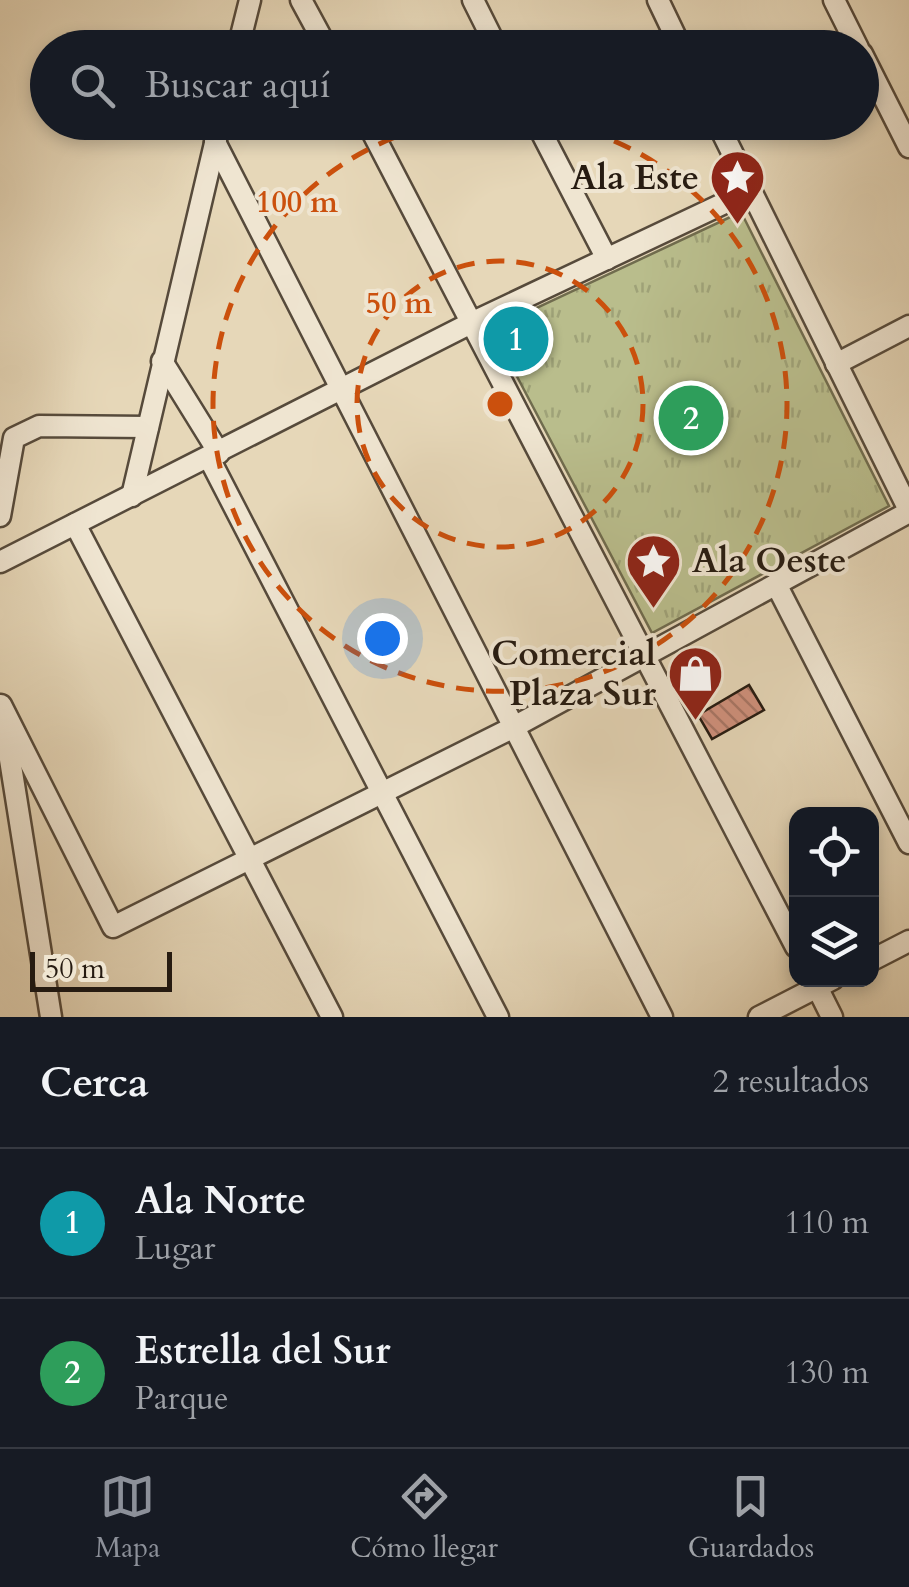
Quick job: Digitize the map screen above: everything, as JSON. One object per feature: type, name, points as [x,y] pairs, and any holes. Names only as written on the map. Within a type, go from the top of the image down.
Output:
[{"type":"street","points":[[242,30],[250,0]]},
{"type":"street","points":[[301,0],[317,30]]},
{"type":"street","points":[[473,0],[487,30]]},
{"type":"street","points":[[658,0],[672,30]]},
{"type":"street","points":[[834,0],[849,30]]},
{"type":"street","points":[[879,88],[909,147]]},
{"type":"street","points":[[132,496],[215,140]]},
{"type":"street","points":[[221,140],[341,390],[662,1017]]},
{"type":"street","points":[[377,140],[789,933]]},
{"type":"street","points":[[545,140],[607,258]]},
{"type":"street","points":[[1,705],[113,926],[512,728],[909,511],[726,140]]},
{"type":"street","points":[[0,562],[474,322],[750,190]]},
{"type":"street","points":[[836,364],[909,326]]},
{"type":"street","points":[[162,361],[214,456],[380,794],[498,1017]]},
{"type":"street","points":[[0,516],[14,438],[39,426],[148,427]]},
{"type":"street","points":[[76,524],[247,860],[332,1017]]},
{"type":"street","points":[[776,584],[909,843]]},
{"type":"street","points":[[0,694],[51,1017]]},
{"type":"street","points":[[879,956],[909,941]]},
{"type":"street","points":[[760,1017],[812,987]]},
{"type":"street","points":[[823,987],[832,1017]]},
{"type":"green space","points":[[741,212],[889,506],[652,633],[492,329]]},
{"type":"building","points":[[749,685],[764,710],[712,739],[698,715]]},
{"type":"place","name":"Ala Este","points":[[738,227]]},
{"type":"place","name":"Ala Norte","points":[[516,339]]},
{"type":"place","name":"Estrella del Sur","points":[[691,418]]},
{"type":"place","name":"Ala Oeste","points":[[653,610]]},
{"type":"place","name":"Comercial Plaza Sur","points":[[695,723]]}]
